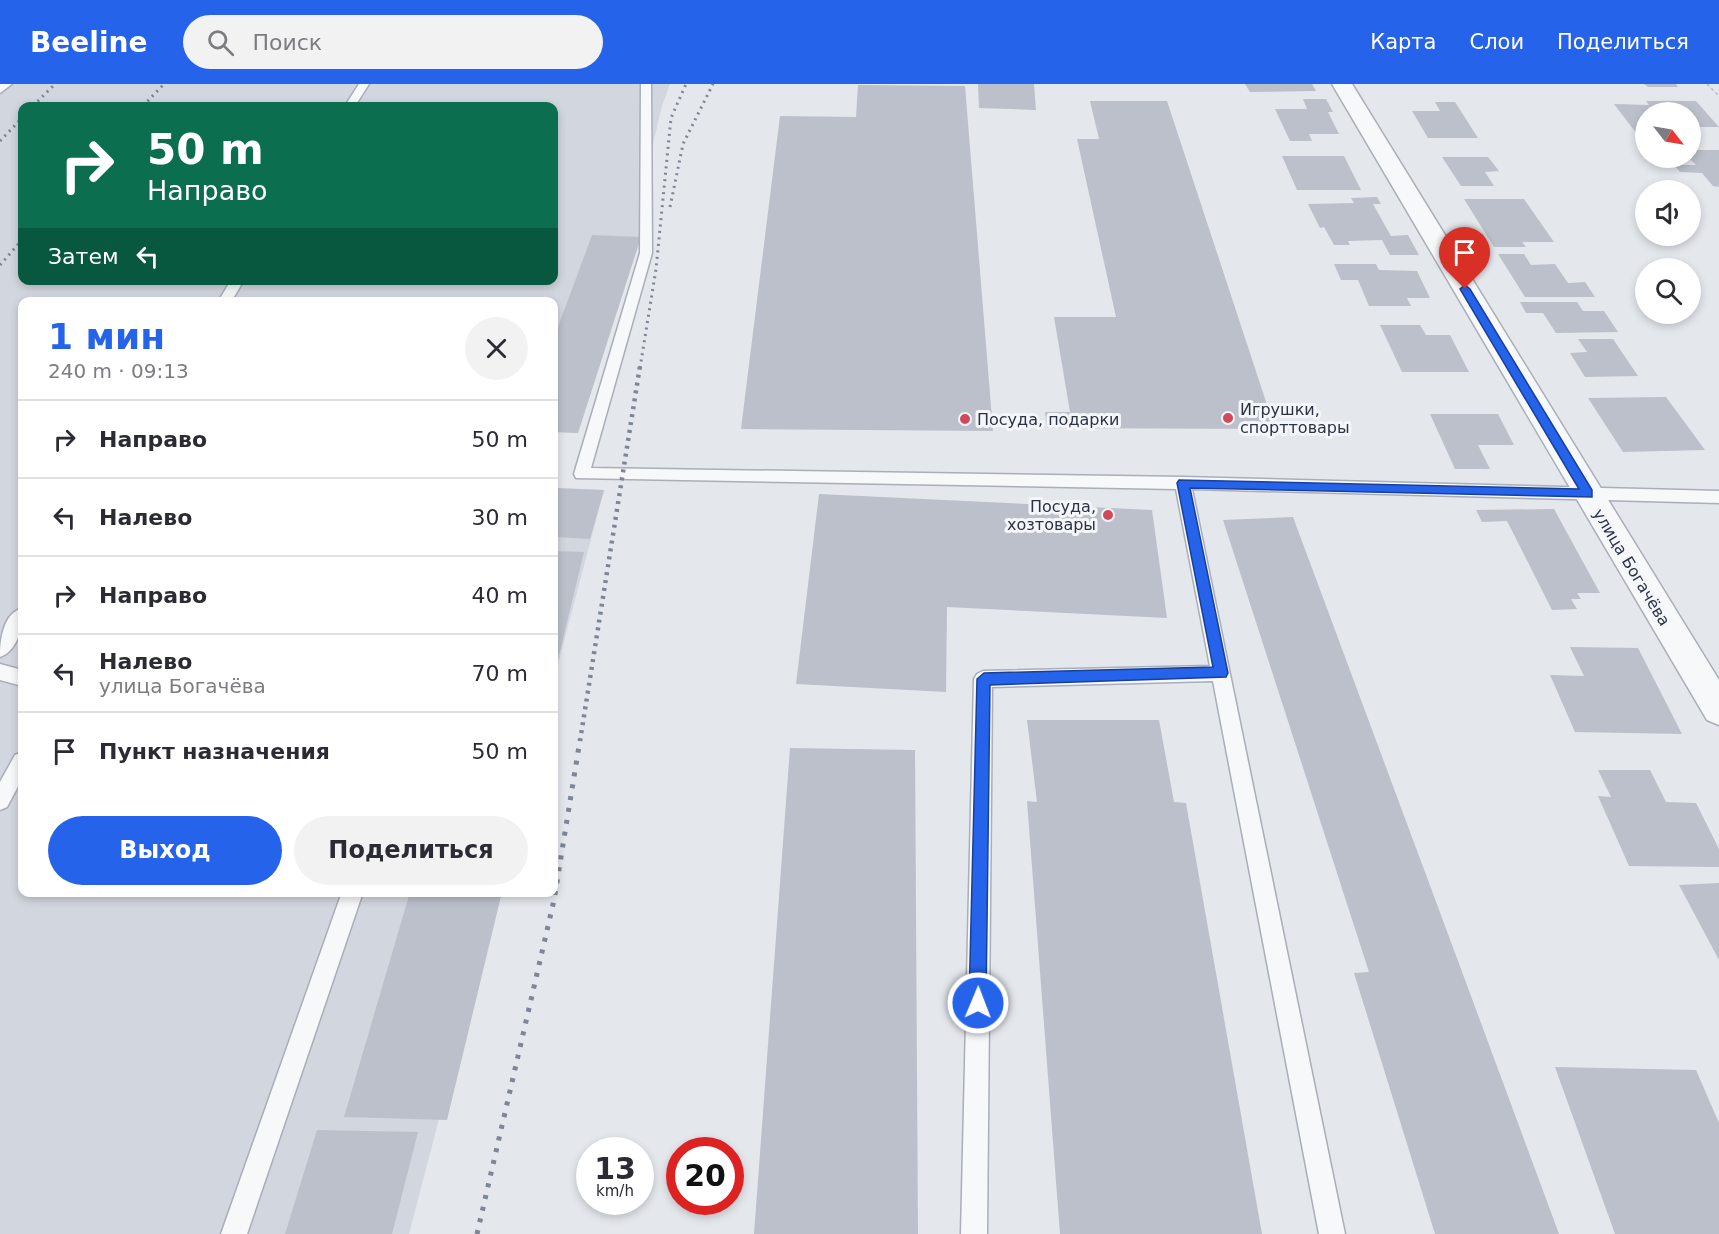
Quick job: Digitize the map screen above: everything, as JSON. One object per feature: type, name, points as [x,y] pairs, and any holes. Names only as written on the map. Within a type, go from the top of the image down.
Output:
[{"type":"street","name":"улица Богачёва","points":[[1342,84],[1719,710]]},
{"type":"lane","points":[[0,90],[7,84]]},
{"type":"lane","points":[[353,102],[364,84]]},
{"type":"lane","points":[[646,84],[646,254],[582,474],[1183,483],[1719,497]]},
{"type":"lane","points":[[1183,483],[1332,1234]]},
{"type":"lane","points":[[0,650],[18,621]]},
{"type":"lane","points":[[0,672],[18,677]]},
{"type":"lane","points":[[974,1234],[984,679],[1221,673]]},
{"type":"lane","points":[[0,801],[18,768]]},
{"type":"lane","points":[[234,1234],[351,897]]},
{"type":"path","points":[[1707,84],[1719,96]]},
{"type":"shaded area","points":[[0,84],[670,84],[662,106],[639,202],[641,237],[578,433],[558,432],[558,297],[18,297],[18,897],[497,897],[409,1234],[0,1234]]},
{"type":"shaded area","points":[[558,488],[604,490],[558,664]]},
{"type":"building","points":[[978,84],[1034,84],[1036,110],[979,108]]},
{"type":"building","points":[[1245,84],[1312,84],[1316,91],[1250,92]]},
{"type":"building","points":[[1644,84],[1676,84],[1678,87],[1648,87]]},
{"type":"building","points":[[858,85],[965,86],[993,431],[741,429],[780,116],[856,117]]},
{"type":"building","points":[[1303,99],[1326,99],[1333,112],[1328,112],[1339,134],[1309,134],[1312,141],[1290,141],[1275,109],[1307,109]]},
{"type":"building","points":[[1090,101],[1167,101],[1275,429],[1047,428],[1045,412],[1070,412],[1054,317],[1116,317],[1077,139],[1099,139]]},
{"type":"building","points":[[1646,101],[1697,102],[1647,102]]},
{"type":"building","points":[[1435,102],[1455,102],[1478,138],[1428,138],[1412,111],[1440,111]]},
{"type":"building","points":[[1614,104],[1635,105],[1635,131]]},
{"type":"building","points":[[1701,107],[1719,127],[1701,127]]},
{"type":"building","points":[[1701,150],[1719,150],[1719,187],[1713,186],[1702,173],[1680,172],[1677,168],[1701,168]]},
{"type":"building","points":[[1282,156],[1344,156],[1361,190],[1297,190]]},
{"type":"building","points":[[1442,157],[1488,157],[1499,171],[1485,172],[1494,186],[1461,186]]},
{"type":"building","points":[[1377,197],[1381,204],[1373,204],[1391,236],[1408,235],[1419,255],[1390,255],[1382,240],[1348,241],[1350,245],[1334,245],[1324,227],[1320,228],[1308,204],[1354,203],[1351,198]]},
{"type":"building","points":[[1464,199],[1524,199],[1554,242],[1522,242],[1526,247],[1494,247]]},
{"type":"building","points":[[592,235],[641,237],[578,433],[558,432],[558,327]]},
{"type":"building","points":[[1498,254],[1524,254],[1531,265],[1555,264],[1568,283],[1585,282],[1595,297],[1525,297]]},
{"type":"building","points":[[1334,264],[1376,264],[1379,270],[1417,271],[1430,298],[1407,298],[1411,306],[1369,306],[1358,280],[1341,280]]},
{"type":"building","points":[[1520,302],[1577,302],[1583,311],[1604,311],[1618,332],[1556,333],[1543,313],[1526,313]]},
{"type":"building","points":[[1380,325],[1420,325],[1426,335],[1450,335],[1469,372],[1402,372]]},
{"type":"building","points":[[1578,339],[1613,339],[1638,376],[1585,377],[1570,353],[1587,352]]},
{"type":"building","points":[[1666,397],[1705,450],[1623,452],[1588,398]]},
{"type":"building","points":[[1430,414],[1498,414],[1514,445],[1478,445],[1490,469],[1455,469]]},
{"type":"building","points":[[558,488],[604,490],[590,539],[558,537]]},
{"type":"building","points":[[819,494],[1152,510],[1167,618],[947,607],[946,692],[796,684]]},
{"type":"building","points":[[1554,509],[1600,593],[1577,593],[1581,599],[1571,599],[1577,609],[1552,610],[1507,521],[1482,522],[1476,510]]},
{"type":"building","points":[[1293,517],[1559,1234],[1435,1234],[1354,973],[1369,972],[1223,520]]},
{"type":"building","points":[[558,551],[584,552],[558,659]]},
{"type":"building","points":[[1570,647],[1638,648],[1682,734],[1575,732],[1550,675],[1584,676]]},
{"type":"building","points":[[1027,720],[1159,720],[1174,802],[1186,803],[1262,1234],[1060,1234],[1027,801],[1037,802]]},
{"type":"building","points":[[790,748],[915,750],[918,1234],[754,1234]]},
{"type":"building","points":[[1598,770],[1650,770],[1666,802],[1696,803],[1719,849],[1719,867],[1629,866],[1598,796],[1611,797]]},
{"type":"building","points":[[1719,883],[1719,960],[1679,885]]},
{"type":"building","points":[[409,897],[501,897],[447,1120],[344,1117]]},
{"type":"building","points":[[1555,1067],[1696,1070],[1719,1123],[1719,1234],[1615,1234]]},
{"type":"building","points":[[317,1130],[418,1132],[392,1234],[285,1234]]},
{"type":"railway","points":[[37,102],[55,84]]},
{"type":"railway","points":[[147,102],[164,84]]},
{"type":"railway","points":[[640,368],[656,269],[671,118],[686,84]]},
{"type":"railway","points":[[670,207],[683,144],[713,84]]},
{"type":"railway","points":[[0,141],[18,122]]},
{"type":"railway","points":[[0,265],[18,245]]},
{"type":"railway","points":[[580,741],[640,366]]},
{"type":"railway","points":[[558,875],[580,740]]},
{"type":"railway","points":[[477,1234],[554,897]]},
{"type":"place","name":"Игрушки, спорттовары","points":[[1228,418]]},
{"type":"place","name":"Посуда, подарки","points":[[965,419]]},
{"type":"place","name":"Посуда, хозтовары","points":[[1108,515]]},
{"type":"route","points":[[978,1003],[984,679],[1221,673],[1183,483],[1588,493],[1465,289]]}]
